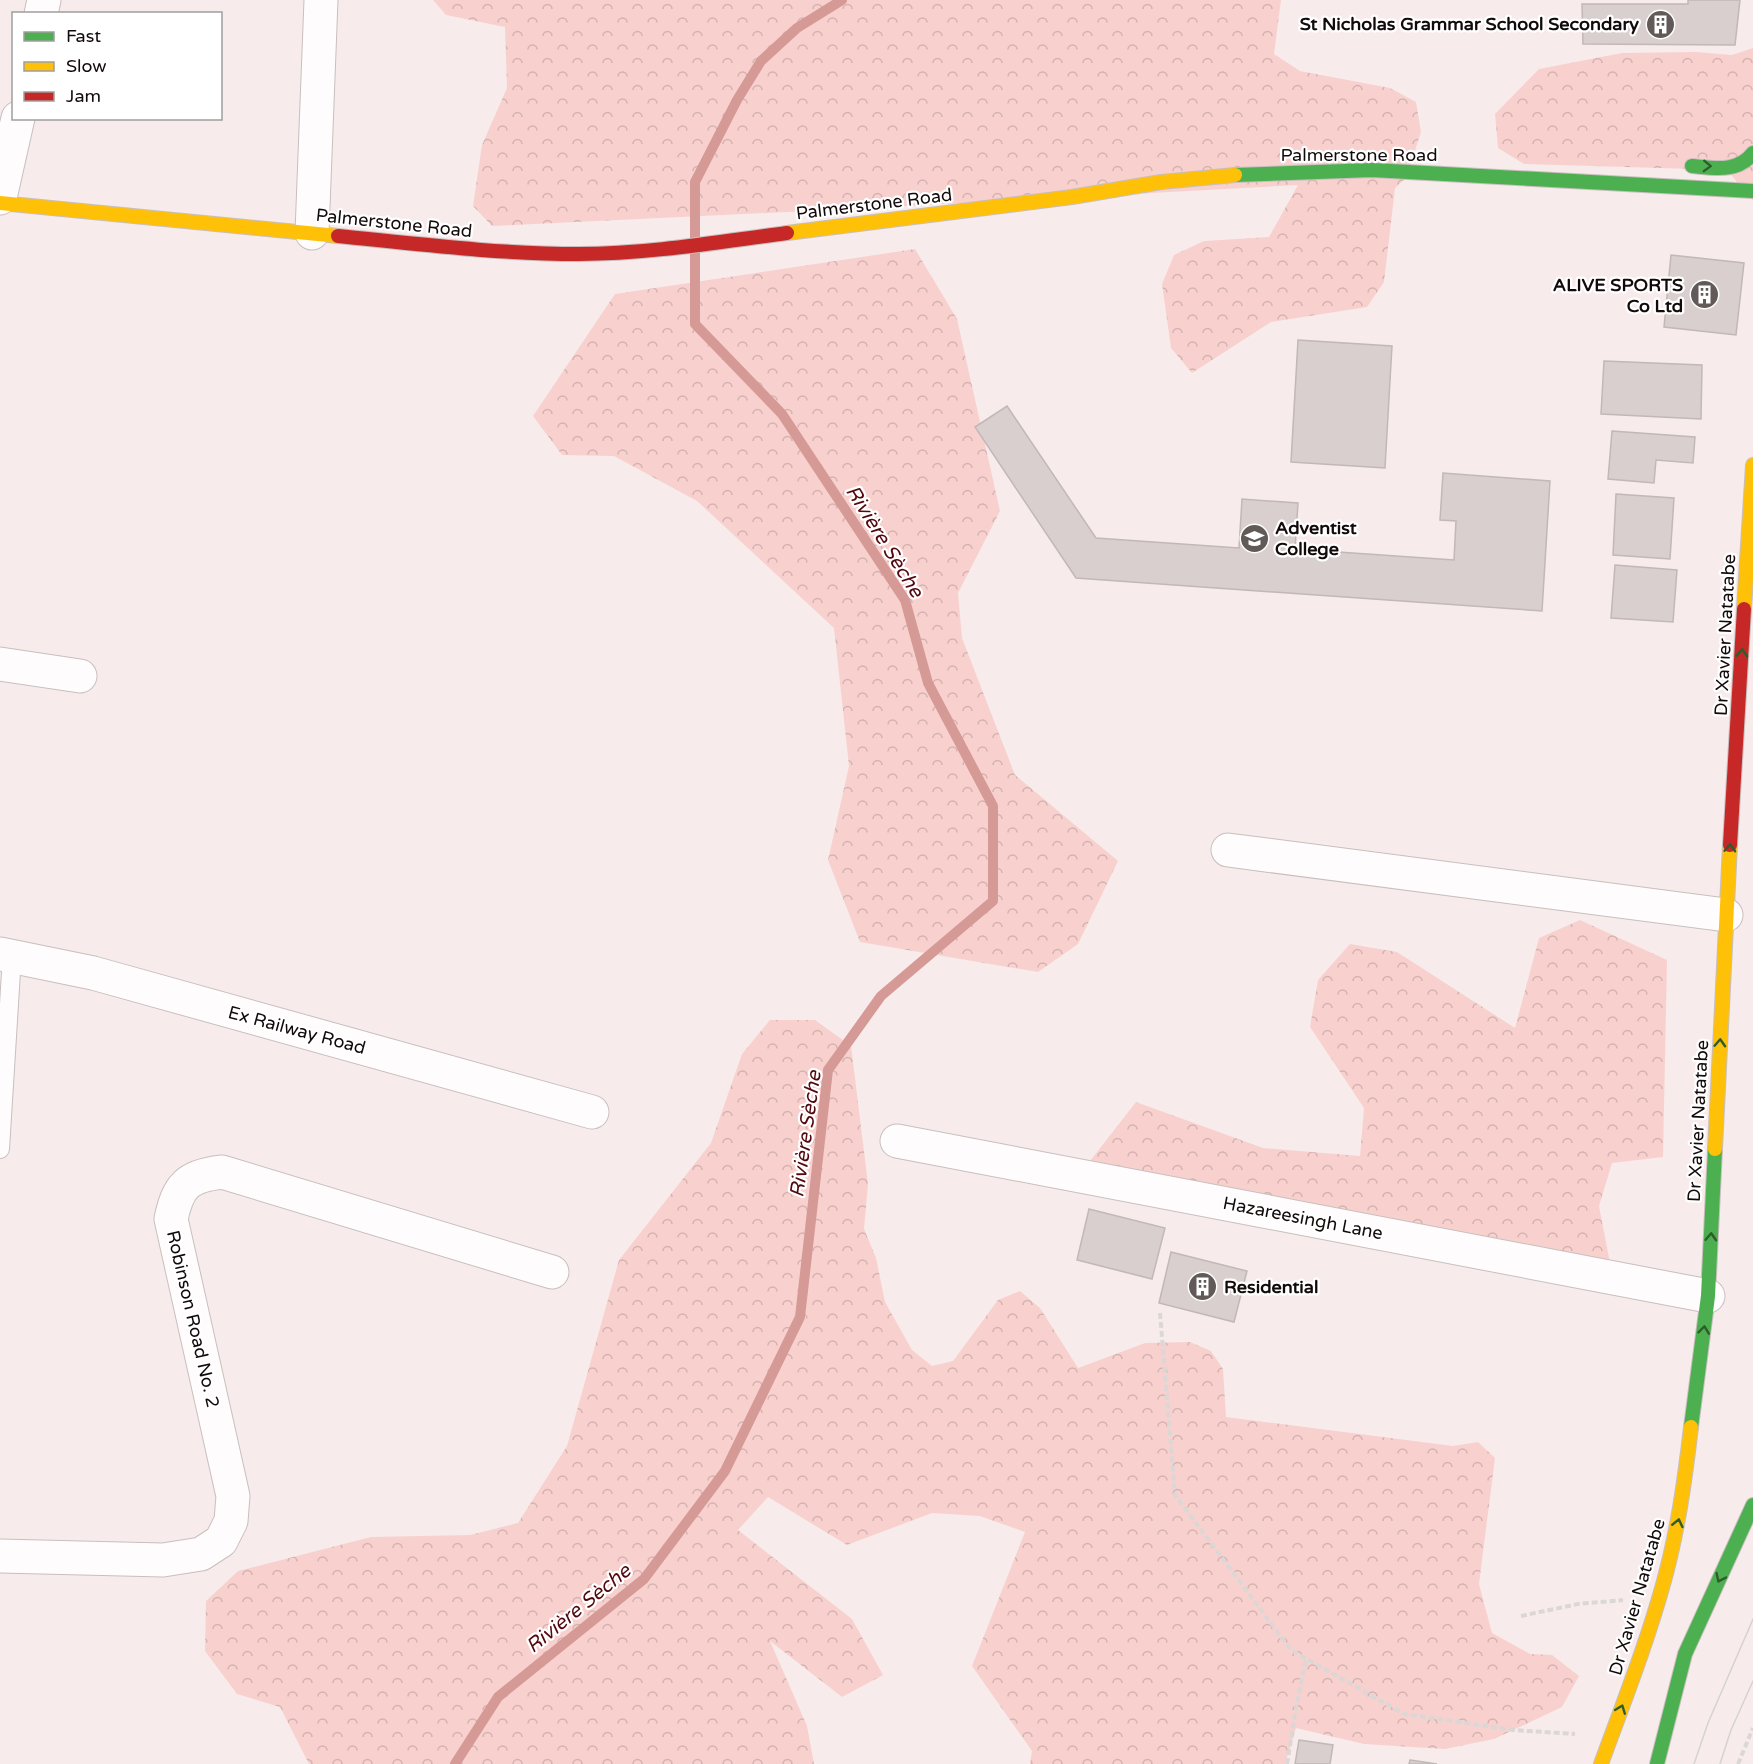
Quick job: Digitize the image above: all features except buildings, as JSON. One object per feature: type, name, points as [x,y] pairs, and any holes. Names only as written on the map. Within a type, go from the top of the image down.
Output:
[{"type":"main road","points":[[1679,166],[1737,167],[1753,153]]},
{"type":"main road","points":[[1418,172],[1484,162]]},
{"type":"main road","name":"Palmerstone Road","points":[[0,201],[486,250],[579,254],[672,248],[1251,173],[1372,170],[1753,190]]},
{"type":"main road","name":"Dr Xavier Natatabe","points":[[1601,1764],[1640,1659],[1659,1597],[1681,1507],[1708,1296],[1726,915],[1753,465]]},
{"type":"main road","points":[[1657,1764],[1685,1654],[1753,1505]]},
{"type":"street","points":[[312,233],[321,0]]},
{"type":"street","points":[[0,201],[18,120]]},
{"type":"street","points":[[0,664],[80,676]]},
{"type":"street","points":[[1228,850],[1726,915]]},
{"type":"street","name":"Ex Railway Road","points":[[6,955],[93,973],[592,1112]]},
{"type":"street","name":"Hazareesingh Lane","points":[[897,1141],[1708,1296]]},
{"type":"street","name":"Robinson Road No. 2","points":[[0,1556],[163,1560],[201,1554],[221,1541],[231,1521],[233,1496],[171,1219],[175,1200],[187,1183],[203,1174],[222,1172],[552,1272]]},
{"type":"lane","points":[[0,1149],[6,955]]},
{"type":"path","points":[[1160,1313],[1174,1495],[1292,1650],[1404,1714],[1513,1730],[1611,1736]]},
{"type":"path","points":[[1521,1616],[1578,1604],[1659,1597]]},
{"type":"path","points":[[1287,1764],[1306,1658]]},
{"type":"path","points":[[1738,1764],[1753,1728]]},
{"type":"green space","points":[[433,0],[1281,0],[1274,54],[1300,71],[1390,88],[1416,102],[1421,132],[1406,178],[1395,188],[1384,282],[1367,307],[1271,322],[1192,373],[1171,348],[1162,284],[1174,255],[1204,241],[1269,237],[1298,185],[492,226],[473,206],[482,145],[507,88],[505,27],[446,15]]},
{"type":"green space","points":[[1753,48],[1753,201],[1727,170],[1524,164],[1498,148],[1495,114],[1539,69],[1622,53],[1696,52],[1732,55]]},
{"type":"green space","points":[[915,249],[957,319],[1000,511],[958,593],[962,638],[1015,775],[1118,861],[1078,944],[1038,972],[860,942],[828,860],[849,766],[834,628],[697,501],[614,456],[562,455],[533,416],[615,294]]},
{"type":"green space","points":[[1580,920],[1667,960],[1663,1157],[1612,1163],[1599,1206],[1616,1294],[1069,1188],[1136,1102],[1263,1148],[1360,1156],[1364,1108],[1310,1027],[1318,980],[1350,944],[1397,952],[1515,1028],[1539,938]]},
{"type":"green space","points":[[770,1020],[815,1020],[851,1046],[868,1184],[864,1229],[876,1258],[885,1302],[912,1350],[932,1366],[953,1361],[998,1300],[1020,1291],[1040,1308],[1078,1368],[1145,1343],[1190,1342],[1211,1351],[1223,1369],[1226,1417],[1453,1446],[1478,1442],[1495,1458],[1479,1584],[1492,1633],[1530,1654],[1552,1655],[1579,1676],[1562,1707],[1494,1739],[1445,1749],[1364,1744],[1296,1728],[1285,1764],[1030,1764],[1032,1751],[972,1666],[1025,1532],[980,1516],[932,1513],[847,1545],[768,1497],[738,1530],[852,1619],[883,1675],[842,1697],[770,1641],[807,1726],[814,1764],[309,1764],[280,1707],[237,1694],[205,1651],[206,1601],[238,1571],[371,1537],[470,1535],[518,1523],[567,1446],[619,1260],[711,1143],[742,1054]]},
{"type":"waterway","name":"Rivière Sèche","points":[[455,1764],[498,1697],[644,1579],[725,1471],[800,1317],[828,1070],[881,996],[993,901],[993,806],[928,683],[905,600],[782,414],[695,324],[695,182],[737,100],[761,61],[797,28],[842,0]]},
{"type":"tram line","points":[[1694,1764],[1708,1723],[1753,1619]]},
{"type":"tram line","points":[[1720,1764],[1731,1730],[1753,1681]]},
{"type":"traffic: fast","points":[[1692,166],[1725,168],[1740,164],[1753,153]]},
{"type":"traffic: fast","points":[[1235,175],[1372,170],[1753,191]]},
{"type":"traffic: fast","points":[[1691,1427],[1708,1296],[1715,1149]]},
{"type":"traffic: fast","points":[[1657,1764],[1685,1654],[1753,1505]]},
{"type":"traffic: slow","points":[[787,233],[1072,197],[1161,182],[1235,175]]},
{"type":"traffic: slow","points":[[0,203],[338,236]]},
{"type":"traffic: slow","points":[[1744,609],[1753,465]]},
{"type":"traffic: slow","points":[[1715,1149],[1730,845]]},
{"type":"traffic: slow","points":[[1601,1764],[1664,1581],[1680,1504],[1691,1427]]},
{"type":"traffic: jam","points":[[338,236],[488,250],[579,254],[657,250],[787,233]]},
{"type":"traffic: jam","points":[[1730,845],[1744,609]]},
{"type":"place","name":"St Nicholas Grammar School Secondary","points":[[1660,24]]},
{"type":"place","name":"ALIVE SPORTS Co Ltd","points":[[1704,295]]},
{"type":"place","name":"Adventist College","points":[[1254,538]]},
{"type":"place","name":"Residential","points":[[1203,1287]]}]
